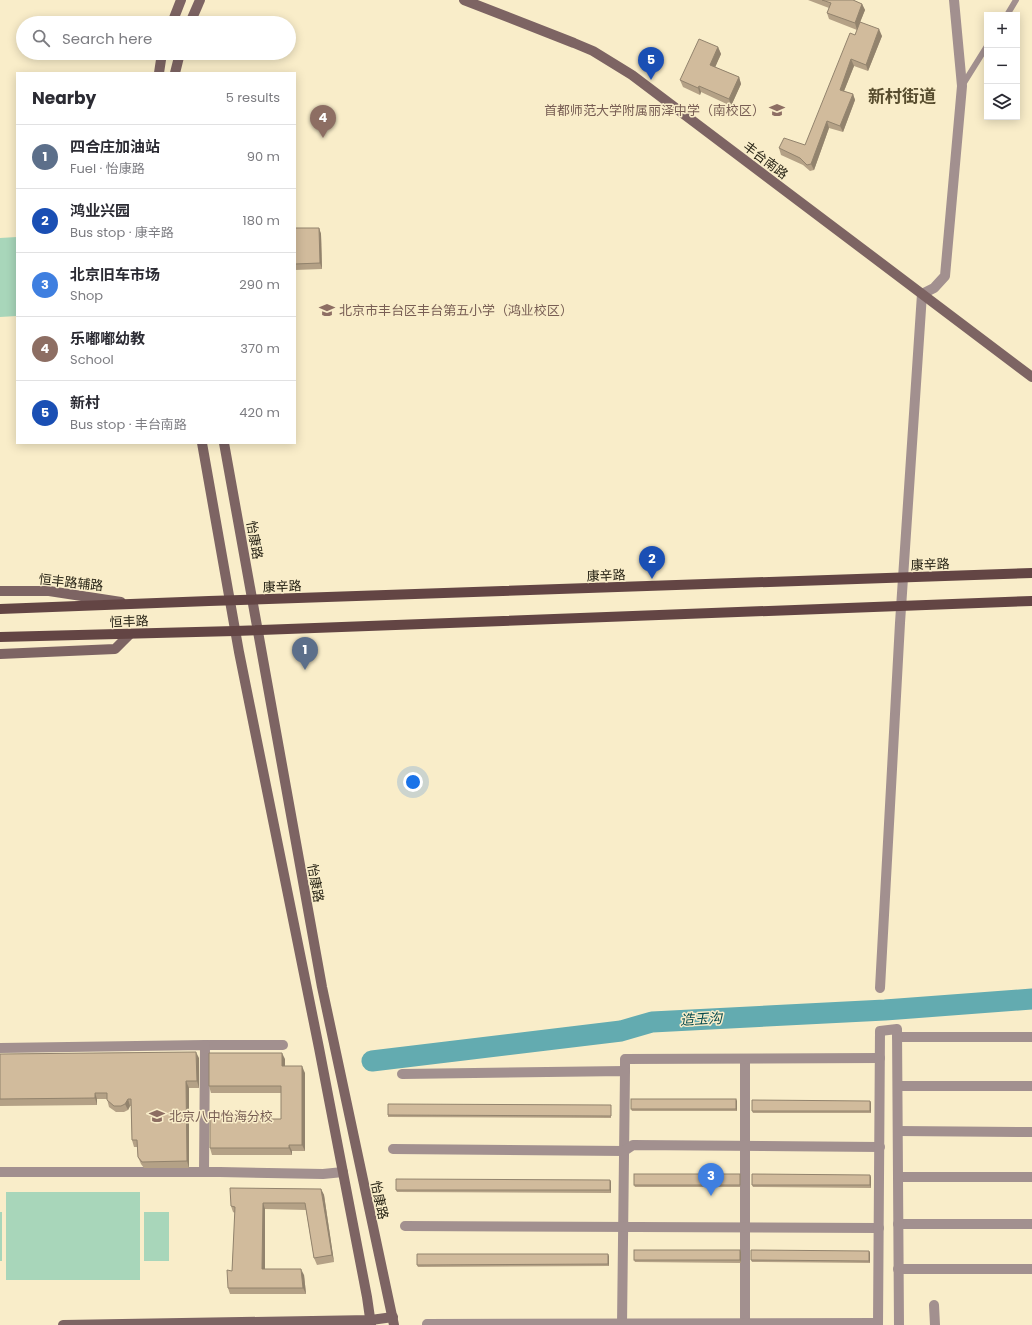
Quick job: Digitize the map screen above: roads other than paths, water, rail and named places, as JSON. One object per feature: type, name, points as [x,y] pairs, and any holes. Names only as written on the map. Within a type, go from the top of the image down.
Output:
[{"type":"main road","points":[[175,16],[181,0]]},
{"type":"main road","points":[[193,16],[200,0]]},
{"type":"main road","name":"丰台南路","points":[[464,0],[574,43],[593,52],[632,75],[1032,377]]},
{"type":"main road","points":[[159,72],[161,60]]},
{"type":"main road","points":[[175,72],[178,60]]},
{"type":"main road","points":[[202,444],[235,631],[319,1048],[371,1323]]},
{"type":"main road","name":"怡康路","points":[[224,444],[322,986],[386,1294],[393,1321]]},
{"type":"main road","name":"康辛路","points":[[253,600],[1032,573]]},
{"type":"main road","name":"恒丰路辅路","points":[[0,591],[48,591],[139,604]]},
{"type":"main road","name":"恒丰路","points":[[0,609],[253,600]]},
{"type":"main road","points":[[258,629],[1032,602]]},
{"type":"main road","name":"恒丰路","points":[[0,637],[235,631],[258,629]]},
{"type":"main road","points":[[0,654],[115,649],[130,634]]},
{"type":"main road","points":[[63,1325],[371,1323],[393,1321]]},
{"type":"street","points":[[880,988],[901,606],[922,294],[934,288],[945,276],[962,86],[954,0]]},
{"type":"street","points":[[427,1324],[878,1324],[880,1031],[897,1029],[899,1325]]},
{"type":"street","points":[[897,1036],[1032,1037]]},
{"type":"street","points":[[204,1172],[205,1045]]},
{"type":"street","points":[[0,1048],[283,1045]]},
{"type":"street","points":[[622,1324],[625,1058],[880,1058]]},
{"type":"street","points":[[745,1058],[745,1324]]},
{"type":"street","points":[[402,1074],[625,1071]]},
{"type":"street","points":[[898,1086],[1032,1086]]},
{"type":"street","points":[[898,1131],[1032,1132]]},
{"type":"street","points":[[393,1149],[624,1151],[633,1145],[880,1147]]},
{"type":"street","points":[[0,1172],[204,1172],[323,1174],[343,1172]]},
{"type":"street","points":[[898,1177],[1032,1177]]},
{"type":"street","points":[[898,1224],[1032,1224]]},
{"type":"street","points":[[405,1226],[879,1228]]},
{"type":"street","points":[[898,1269],[1032,1269]]},
{"type":"street","points":[[934,1305],[935,1325]]},
{"type":"lane","points":[[1008,12],[1016,0]]},
{"type":"lane","points":[[962,86],[986,48]]},
{"type":"waterway","name":"造玉沟","points":[[372,1061],[621,1031],[652,1022],[885,1010],[1032,999]]},
{"type":"place","name":"新村","points":[[651,80]]},
{"type":"place","name":"首都师范大学附属丽泽中学（南校区）","points":[[777,110]]},
{"type":"place","name":"乐嘟嘟幼教","points":[[323,138]]},
{"type":"place","name":"北京市丰台区丰台第五小学（鸿业校区）","points":[[327,310]]},
{"type":"place","name":"鸿业兴园","points":[[652,579]]},
{"type":"place","name":"四合庄加油站","points":[[305,670]]},
{"type":"place","name":"北京八中怡海分校","points":[[157,1116]]},
{"type":"place","name":"北京旧车市场","points":[[711,1196]]},
{"type":"district","name":"新村街道","points":[[902,96]]}]
